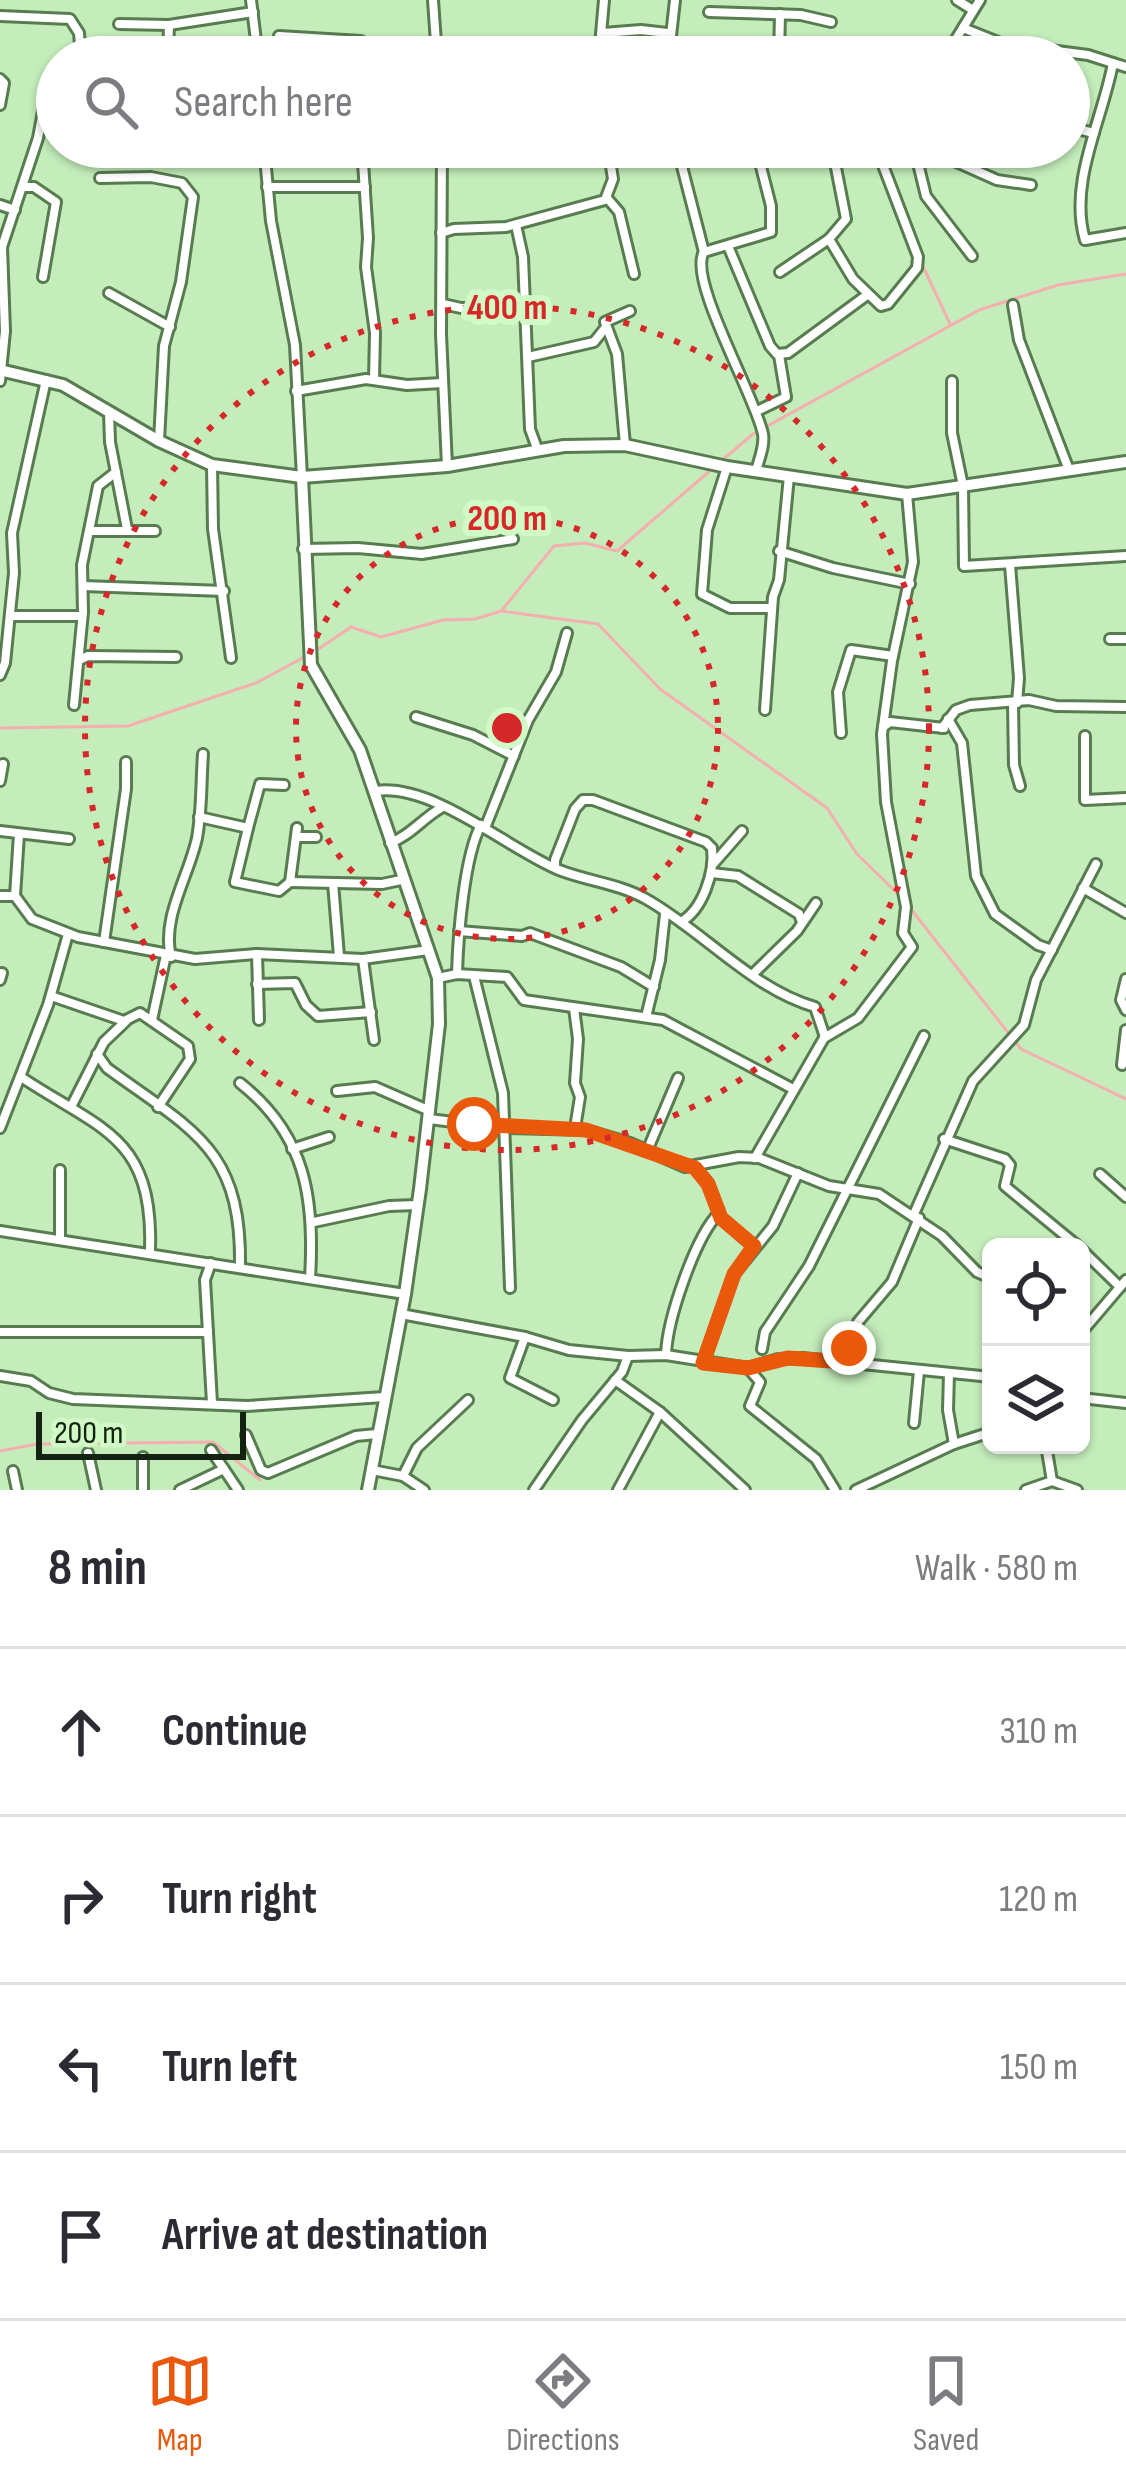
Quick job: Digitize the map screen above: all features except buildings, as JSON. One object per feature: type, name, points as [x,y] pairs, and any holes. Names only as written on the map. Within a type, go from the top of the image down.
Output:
[{"type":"street","points":[[251,0],[256,36]]},
{"type":"street","points":[[433,0],[436,36]]},
{"type":"street","points":[[602,36],[604,0]]},
{"type":"street","points":[[670,36],[675,0]]},
{"type":"street","points":[[956,0],[974,10]]},
{"type":"street","points":[[958,36],[980,0]]},
{"type":"street","points":[[118,24],[170,25],[253,12]]},
{"type":"street","points":[[709,12],[780,14],[831,22]]},
{"type":"street","points":[[779,36],[780,14]]},
{"type":"street","points":[[0,16],[70,19],[80,36]]},
{"type":"street","points":[[169,36],[170,25]]},
{"type":"street","points":[[963,28],[983,36]]},
{"type":"street","points":[[603,33],[641,30],[668,36]]},
{"type":"street","points":[[1090,56],[1126,67]]},
{"type":"street","points":[[1090,155],[1113,63]]},
{"type":"street","points":[[0,79],[4,86],[0,105]]},
{"type":"street","points":[[1090,132],[1094,133]]},
{"type":"street","points":[[36,142],[1,252],[1,374],[46,380],[76,391],[212,465],[302,477],[625,445],[844,488],[907,494],[1126,462]]},
{"type":"street","points":[[266,168],[296,345],[311,665],[352,732],[376,791],[401,880],[438,978],[439,1024],[405,1294],[368,1490]]},
{"type":"street","points":[[364,168],[374,380]]},
{"type":"street","points":[[442,168],[447,466]]},
{"type":"street","points":[[607,198],[611,168]]},
{"type":"street","points":[[682,168],[704,252]]},
{"type":"street","points":[[756,471],[763,436],[757,411],[703,288],[699,260],[704,252],[771,232],[771,206],[761,168]]},
{"type":"street","points":[[780,272],[829,239],[846,219],[836,168]]},
{"type":"street","points":[[829,239],[867,295],[876,304],[886,305],[919,264],[884,168]]},
{"type":"street","points":[[922,168],[926,196],[972,256]]},
{"type":"street","points":[[969,168],[998,180],[1031,185]]},
{"type":"street","points":[[1088,168],[1081,203],[1083,236],[1090,240],[1126,233]]},
{"type":"street","points":[[100,178],[151,177],[190,188],[193,201],[164,346],[159,440]]},
{"type":"street","points":[[24,187],[34,187],[56,202],[43,277]]},
{"type":"street","points":[[267,187],[365,187]]},
{"type":"street","points":[[441,233],[516,225],[607,198]]},
{"type":"street","points":[[607,198],[619,212],[634,274]]},
{"type":"street","points":[[0,205],[15,210]]},
{"type":"street","points":[[516,225],[523,257],[530,429],[538,451]]},
{"type":"street","points":[[728,247],[778,355],[786,397],[757,411]]},
{"type":"street","points":[[109,293],[170,327]]},
{"type":"street","points":[[778,355],[788,353],[867,295]]},
{"type":"street","points":[[442,304],[525,307]]},
{"type":"street","points":[[1012,304],[1018,340],[1070,471]]},
{"type":"street","points":[[625,445],[617,354],[606,319],[630,311]]},
{"type":"street","points":[[529,357],[594,342],[606,327]]},
{"type":"street","points":[[0,675],[14,573],[12,533],[46,380]]},
{"type":"street","points":[[296,391],[374,380],[442,383]]},
{"type":"street","points":[[952,381],[952,433],[963,486],[964,566],[1126,556]]},
{"type":"street","points":[[109,410],[127,529]]},
{"type":"street","points":[[212,465],[213,529],[231,658]]},
{"type":"street","points":[[727,467],[707,530],[702,594],[730,608],[772,608]]},
{"type":"street","points":[[74,705],[83,557],[98,486],[116,472]]},
{"type":"street","points":[[765,710],[772,608],[790,475]]},
{"type":"street","points":[[755,1158],[825,1037],[858,1018],[912,947],[903,932],[906,907],[886,802],[886,721],[893,656],[914,553],[907,494]]},
{"type":"street","points":[[91,531],[154,530]]},
{"type":"street","points":[[303,549],[358,548],[409,555],[512,539]]},
{"type":"street","points":[[779,550],[833,568],[910,584]]},
{"type":"street","points":[[1010,565],[1018,678],[1013,765],[1020,787]]},
{"type":"street","points":[[83,586],[224,591]]},
{"type":"street","points":[[9,616],[80,616]]},
{"type":"street","points":[[458,974],[459,931],[474,841],[528,720],[556,672],[567,633]]},
{"type":"street","points":[[1110,638],[1126,639]]},
{"type":"street","points":[[841,733],[838,692],[851,650],[893,656]]},
{"type":"street","points":[[78,660],[176,656]]},
{"type":"street","points":[[945,723],[961,707],[1029,700],[1056,706],[1126,707]]},
{"type":"street","points":[[416,717],[473,735],[514,756]]},
{"type":"street","points":[[886,721],[945,723],[955,732],[962,743],[976,876],[995,914],[1043,949],[1052,950]]},
{"type":"street","points":[[1085,736],[1085,800],[1126,798]]},
{"type":"street","points":[[152,1020],[199,817],[203,754]]},
{"type":"street","points":[[104,942],[126,762]]},
{"type":"street","points":[[0,781],[3,764]]},
{"type":"street","points":[[284,785],[260,784],[235,882],[279,891],[290,882],[401,880]]},
{"type":"street","points":[[376,791],[442,807],[552,864],[640,896],[792,999],[815,1007],[825,1037]]},
{"type":"street","points":[[552,864],[575,809],[587,800],[706,842],[712,848],[712,868]]},
{"type":"street","points":[[390,843],[442,807]]},
{"type":"street","points":[[199,817],[248,828]]},
{"type":"street","points":[[0,831],[69,839]]},
{"type":"street","points":[[681,922],[693,914],[712,868],[742,831]]},
{"type":"street","points":[[290,882],[297,833],[316,837]]},
{"type":"street","points":[[19,834],[15,896],[32,919],[68,934],[165,955],[224,958],[257,954],[363,959],[431,950]]},
{"type":"street","points":[[845,1362],[858,1322],[892,1282],[944,1139],[973,1081],[1024,1025],[1030,992],[1096,864]]},
{"type":"street","points":[[712,868],[738,876],[799,914],[802,922]]},
{"type":"street","points":[[333,884],[339,956]]},
{"type":"street","points":[[1083,888],[1126,913]]},
{"type":"street","points":[[0,896],[15,896]]},
{"type":"street","points":[[754,974],[816,904]]},
{"type":"street","points":[[646,1017],[667,917]]},
{"type":"street","points":[[459,931],[530,933],[621,967],[654,987]]},
{"type":"street","points":[[0,1128],[51,996],[68,934]]},
{"type":"street","points":[[257,954],[259,1020]]},
{"type":"street","points":[[363,959],[374,1040]]},
{"type":"street","points":[[438,978],[458,974],[510,978],[520,999],[646,1017],[679,1027],[793,1090]]},
{"type":"street","points":[[474,975],[503,1093],[510,1288]]},
{"type":"street","points":[[1126,979],[1120,1000],[1126,1010]]},
{"type":"street","points":[[257,984],[296,983],[310,1011],[318,1016],[371,1012]]},
{"type":"street","points":[[51,996],[127,1020]]},
{"type":"street","points":[[574,1008],[578,1029],[575,1090],[580,1097],[574,1128]]},
{"type":"street","points":[[72,1105],[97,1054],[138,1012],[180,1039],[190,1053],[158,1107]]},
{"type":"street","points":[[1122,1065],[1126,1030]]},
{"type":"street","points":[[762,1349],[765,1332],[802,1279],[924,1036]]},
{"type":"street","points":[[97,1054],[107,1068],[201,1137],[223,1169],[240,1227],[241,1268]]},
{"type":"street","points":[[21,1077],[108,1130],[138,1171],[147,1192],[150,1254]]},
{"type":"street","points":[[647,1151],[678,1078]]},
{"type":"street","points":[[241,1083],[273,1111],[292,1149],[314,1222],[310,1278]]},
{"type":"street","points":[[337,1091],[375,1087],[429,1115],[505,1128],[574,1128],[685,1167],[755,1158],[829,1186],[879,1194],[950,1242],[982,1274]]},
{"type":"street","points":[[292,1149],[329,1136]]},
{"type":"street","points":[[944,1139],[1005,1159],[1010,1165],[1005,1186],[1068,1238]]},
{"type":"street","points":[[695,1168],[708,1184],[719,1213],[754,1246]]},
{"type":"street","points":[[60,1170],[60,1239]]},
{"type":"street","points":[[703,1363],[734,1274],[773,1226],[798,1173]]},
{"type":"street","points":[[1100,1174],[1126,1197]]},
{"type":"street","points":[[314,1222],[389,1205],[417,1205]]},
{"type":"street","points":[[666,1355],[689,1270],[708,1225],[719,1213]]},
{"type":"street","points":[[0,1231],[405,1294]]},
{"type":"street","points":[[1090,1256],[1123,1283],[1090,1315]]},
{"type":"street","points":[[211,1263],[205,1280],[212,1403]]},
{"type":"street","points":[[400,1314],[526,1337],[569,1350],[666,1355],[748,1368],[788,1358],[982,1376]]},
{"type":"street","points":[[0,1332],[208,1332]]},
{"type":"street","points":[[526,1337],[510,1378],[553,1400]]},
{"type":"street","points":[[534,1490],[628,1356]]},
{"type":"street","points":[[748,1368],[760,1382],[750,1406],[816,1459],[835,1490]]},
{"type":"street","points":[[914,1423],[919,1371]]},
{"type":"street","points":[[949,1373],[954,1444]]},
{"type":"street","points":[[0,1376],[31,1381],[70,1399],[247,1406],[384,1397]]},
{"type":"street","points":[[615,1380],[660,1412],[746,1490]]},
{"type":"street","points":[[1090,1399],[1126,1402]]},
{"type":"street","points":[[403,1476],[417,1448],[469,1400]]},
{"type":"street","points":[[618,1490],[660,1412]]},
{"type":"street","points":[[246,1435],[261,1470],[268,1473],[356,1436],[377,1434]]},
{"type":"street","points":[[856,1490],[982,1435]]},
{"type":"street","points":[[211,1450],[238,1490]]},
{"type":"street","points":[[88,1453],[96,1490]]},
{"type":"street","points":[[1048,1454],[1052,1481]]},
{"type":"street","points":[[142,1490],[143,1457]]},
{"type":"street","points":[[180,1490],[224,1469]]},
{"type":"street","points":[[370,1470],[403,1476],[424,1490]]},
{"type":"street","points":[[13,1471],[17,1490]]},
{"type":"street","points":[[1027,1490],[1052,1481],[1077,1490]]},
{"type":"waterway","points":[[921,262],[950,324]]},
{"type":"waterway","points":[[720,462],[753,434],[979,310],[1058,285],[1126,274]]},
{"type":"waterway","points":[[502,610],[554,546],[585,543],[617,551],[712,469]]},
{"type":"waterway","points":[[317,650],[351,627],[381,637],[501,611],[598,624],[660,689],[827,808],[857,854],[900,896]]},
{"type":"waterway","points":[[0,728],[128,726],[256,683],[308,655]]},
{"type":"waterway","points":[[910,908],[1021,1049],[1126,1099]]},
{"type":"waterway","points":[[0,1451],[37,1444],[213,1442],[260,1480]]},
{"type":"route","points":[[474,1124],[586,1130],[703,1174],[721,1218],[754,1246],[734,1274],[703,1363],[748,1368],[788,1358],[845,1362],[849,1348]]}]
